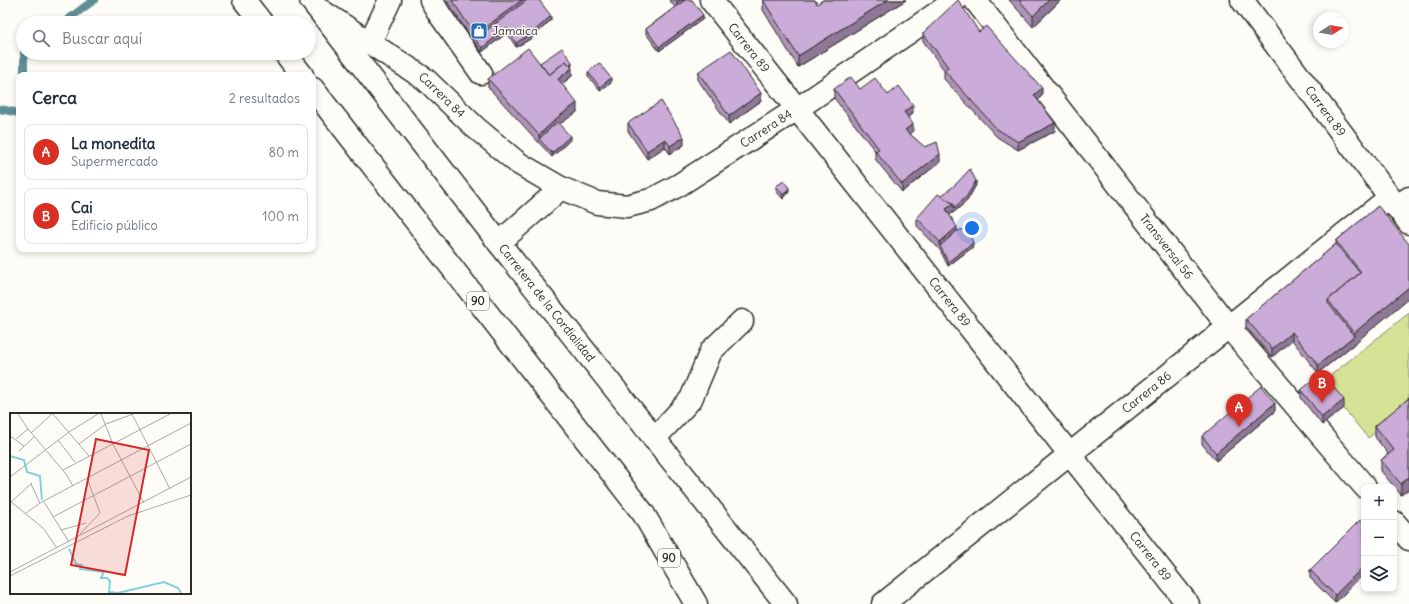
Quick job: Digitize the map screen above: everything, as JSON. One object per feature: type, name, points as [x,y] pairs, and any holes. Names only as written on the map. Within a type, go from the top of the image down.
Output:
[{"type":"main road","points":[[244,0],[257,16]]},
{"type":"main road","points":[[370,42],[390,0]]},
{"type":"main road","points":[[431,0],[440,16],[481,73]]},
{"type":"main road","name":"Carrera 89","points":[[711,0],[1188,604]]},
{"type":"main road","name":"Carrera 84","points":[[314,4],[425,79],[476,128],[518,163],[561,188],[597,203],[627,206],[651,200],[679,185],[797,109],[956,0]]},
{"type":"main road","name":"Transversal 56","points":[[974,0],[1228,326],[1361,484]]},
{"type":"main road","name":"Carrera 89","points":[[1242,0],[1401,207]]},
{"type":"main road","name":"Carretera de la Cordialidad","points":[[314,4],[499,243],[786,604]]},
{"type":"main road","points":[[290,60],[300,72]]},
{"type":"main road","name":"90","points":[[316,93],[643,513],[696,604]]},
{"type":"main road","points":[[499,243],[561,188]]},
{"type":"main road","name":"Carrera 86","points":[[883,604],[1228,326],[1401,207]]},
{"type":"main road","points":[[654,439],[690,399],[711,351],[742,321]]},
{"type":"main road","points":[[1397,525],[1409,539]]},
{"type":"green space","points":[[1409,313],[1409,407],[1368,438],[1322,382]]},
{"type":"building","name":"Jamaica","points":[[452,0],[522,0],[475,35]]},
{"type":"building","points":[[527,0],[539,0],[551,16],[532,33],[516,43],[507,28],[482,48],[475,39]]},
{"type":"building","points":[[685,0],[692,0],[703,15],[659,47],[646,29]]},
{"type":"building","points":[[763,0],[815,0],[817,4],[823,0],[888,0],[798,56]]},
{"type":"building","points":[[958,0],[979,32],[986,26],[1042,88],[1034,95],[1055,123],[1018,142],[997,129],[944,70],[948,67],[923,33]]},
{"type":"building","points":[[1019,0],[1049,0],[1033,16]]},
{"type":"building","points":[[528,48],[549,75],[566,61],[572,68],[558,79],[577,103],[557,118],[539,135],[488,79]]},
{"type":"building","points":[[562,48],[572,62],[569,65],[566,61],[549,75],[540,63]]},
{"type":"building","points":[[731,50],[761,93],[729,116],[698,72]]},
{"type":"building","points":[[599,63],[611,78],[600,87],[588,72]]},
{"type":"building","points":[[851,77],[860,89],[875,78],[888,95],[899,86],[913,105],[904,112],[913,124],[905,130],[925,147],[937,142],[940,154],[902,184],[875,151],[879,149],[834,89]]},
{"type":"building","points":[[661,101],[684,137],[670,146],[665,139],[647,151],[628,123]]},
{"type":"building","points":[[557,122],[570,136],[552,153],[539,139]]},
{"type":"building","points":[[970,169],[976,181],[967,196],[954,208],[954,204],[941,196],[955,185]]},
{"type":"building","points":[[784,181],[789,188],[783,195],[776,186]]},
{"type":"building","points":[[938,194],[954,204],[946,209],[957,227],[940,242],[917,218]]},
{"type":"building","points":[[1378,206],[1409,244],[1409,287],[1354,333],[1328,300],[1361,272],[1336,241]]},
{"type":"building","points":[[968,228],[973,243],[948,262],[940,246],[957,231]]},
{"type":"building","points":[[1336,244],[1360,273],[1328,300],[1328,303],[1354,336],[1318,365],[1292,332],[1272,349],[1246,319]]},
{"type":"building","points":[[1322,373],[1344,400],[1322,417],[1301,390]]},
{"type":"building","points":[[1261,386],[1275,403],[1216,453],[1202,436]]},
{"type":"building","points":[[1409,398],[1409,477],[1401,484],[1381,460],[1394,450],[1375,426]]},
{"type":"building","points":[[1360,520],[1361,569],[1335,595],[1310,570]]},
{"type":"waterway","points":[[72,16],[94,0]]},
{"type":"waterway","points":[[24,60],[24,72]]},
{"type":"waterway","points":[[0,109],[16,112]]},
{"type":"place","name":"Jamaica","points":[[479,31]]},
{"type":"place","name":"Cai","points":[[1322,403]]},
{"type":"place","name":"La monedita","points":[[1239,427]]}]
